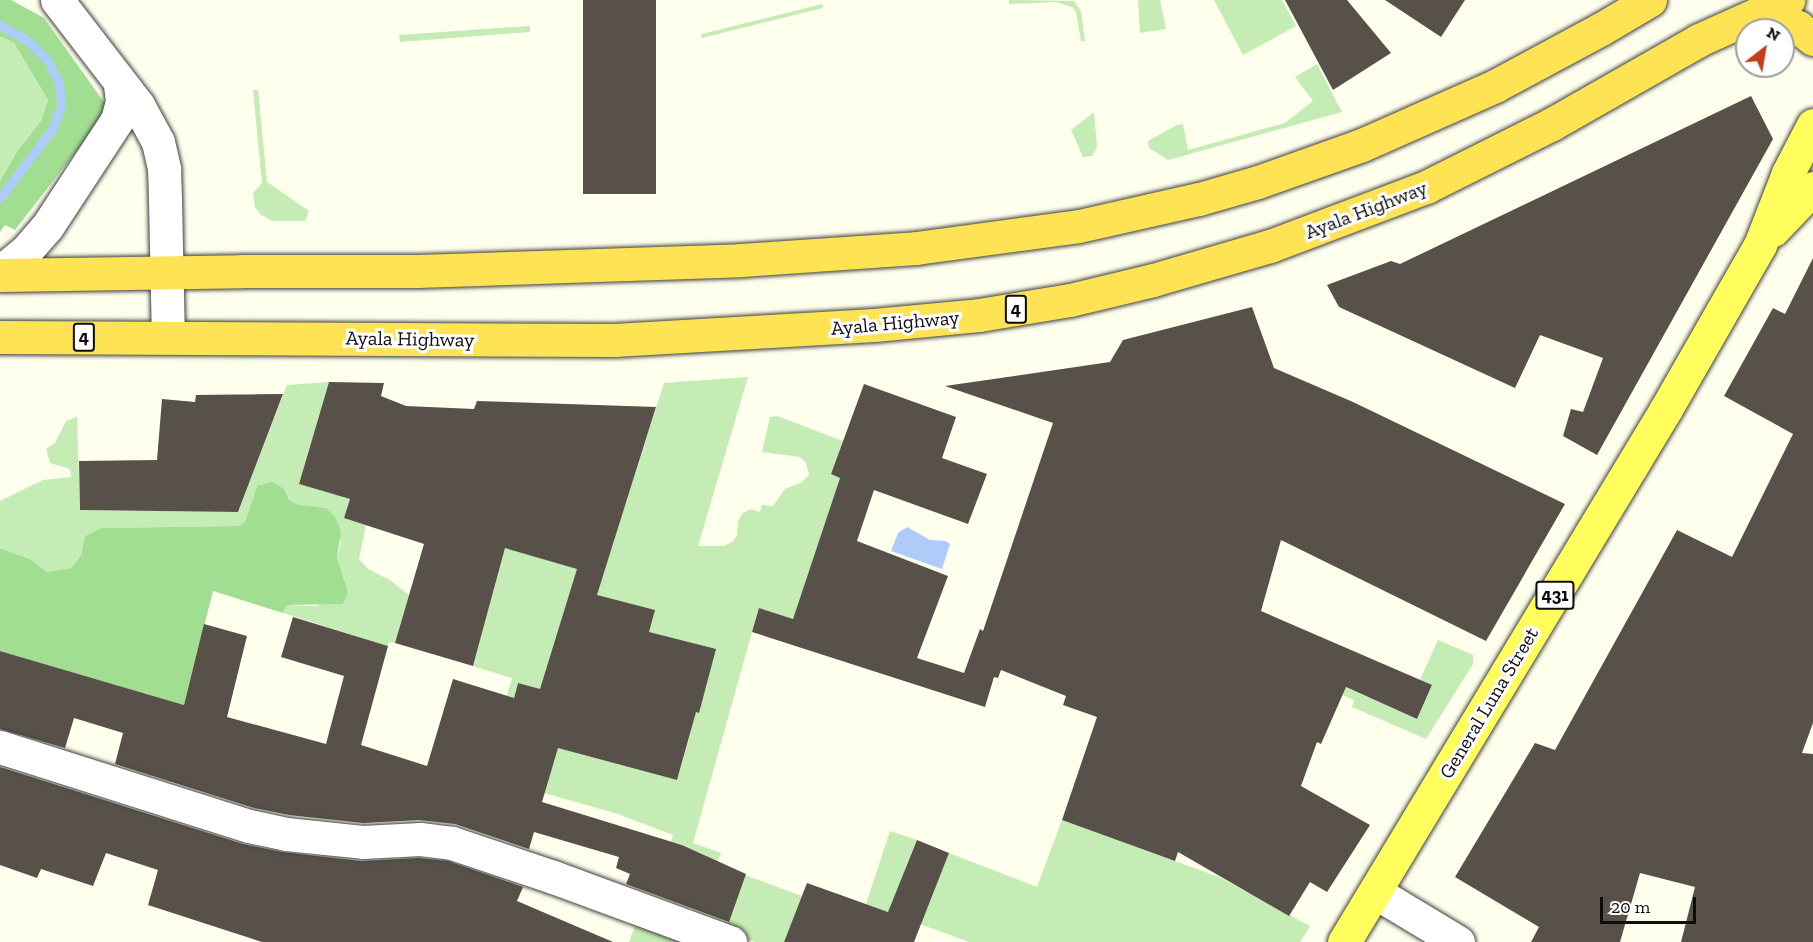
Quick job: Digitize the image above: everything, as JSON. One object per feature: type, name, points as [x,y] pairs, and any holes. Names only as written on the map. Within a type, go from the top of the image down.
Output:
[{"type":"highway","points":[[0,273],[417,272],[741,260],[916,248],[1079,226],[1248,185],[1362,145],[1495,86],[1650,0]]},
{"type":"highway","name":"4","points":[[1731,24],[1788,0]]},
{"type":"highway","points":[[1731,24],[1783,22],[1798,27],[1813,39]]},
{"type":"highway","name":"Ayala Highway","points":[[0,337],[557,341],[668,338],[874,325],[979,315],[1070,300],[1153,280],[1270,246],[1426,187],[1552,124],[1731,24]]},
{"type":"main road","name":"General Luna Street","points":[[1344,942],[1589,540],[1760,245],[1788,173],[1813,125]]},
{"type":"main road","name":"General Luna Street","points":[[1760,245],[1813,188]]},
{"type":"street","points":[[42,0],[64,13],[67,12],[143,113],[160,151],[164,169],[168,337]]},
{"type":"street","points":[[0,273],[25,252],[47,227],[105,138],[121,109],[120,84]]},
{"type":"street","points":[[0,747],[249,826],[286,834],[363,842],[420,839],[452,843],[553,877],[730,942]]},
{"type":"street","points":[[1375,892],[1458,942]]},
{"type":"green space","points":[[0,0],[11,0],[44,18],[106,105],[105,114],[15,230],[5,225],[0,232],[0,181],[18,150],[41,121],[48,100],[14,43],[0,36]]},
{"type":"green space","points":[[1009,0],[1074,1],[1081,11],[1085,41],[1081,41],[1076,12],[1072,7],[1056,2],[1009,4]]},
{"type":"green space","points":[[1138,0],[1160,0],[1166,29],[1140,33]]},
{"type":"green space","points":[[1214,0],[1282,0],[1296,26],[1243,55]]},
{"type":"green space","points":[[822,4],[823,8],[702,38],[701,34]]},
{"type":"green space","points":[[530,26],[530,32],[400,42],[399,35]]},
{"type":"green space","points":[[0,36],[14,43],[48,100],[41,121],[18,150],[0,181]]},
{"type":"green space","points":[[1317,64],[1342,112],[1168,160],[1149,148],[1148,141],[1177,125],[1183,124],[1188,150],[1285,123],[1313,101],[1295,77]]},
{"type":"green space","points":[[253,90],[258,90],[267,182],[309,211],[305,221],[272,221],[260,214],[255,207],[253,193],[262,183]]},
{"type":"green space","points":[[1094,112],[1097,147],[1092,156],[1083,157],[1071,130]]},
{"type":"green space","points":[[748,377],[698,546],[724,546],[732,542],[737,536],[738,521],[742,514],[750,509],[760,512],[762,505],[773,506],[785,489],[802,482],[809,475],[806,463],[800,457],[762,452],[770,417],[777,416],[843,441],[831,474],[840,478],[793,619],[759,608],[693,843],[721,853],[715,868],[707,856],[678,843],[674,850],[669,848],[673,835],[618,814],[544,793],[486,767],[512,678],[473,666],[505,548],[603,576],[664,383]],"holes":[[[518,683],[572,699],[499,749]],[[691,731],[677,780],[577,753]]]},
{"type":"green space","points":[[329,382],[299,484],[350,499],[344,518],[366,525],[359,559],[368,569],[390,580],[409,595],[395,643],[389,642],[388,646],[283,613],[287,605],[316,606],[348,592],[337,557],[341,543],[326,508],[298,506],[289,500],[283,489],[257,486],[245,522],[238,526],[101,528],[85,536],[81,555],[71,568],[47,572],[30,559],[0,548],[0,501],[43,480],[71,477],[70,469],[50,463],[46,449],[55,443],[66,421],[77,417],[80,510],[238,512],[287,385]]},
{"type":"green space","points":[[272,482],[284,489],[289,500],[298,505],[326,508],[335,517],[341,532],[337,557],[348,592],[343,604],[287,605],[283,613],[213,591],[184,705],[0,651],[0,548],[30,559],[47,572],[71,568],[81,555],[85,536],[101,528],[238,526],[245,522],[257,486]]},
{"type":"green space","points":[[1438,640],[1473,655],[1473,664],[1426,739],[1352,707],[1354,700],[1306,679],[1288,662],[1417,719],[1432,686],[1420,680]]},
{"type":"green space","points":[[1062,820],[1219,877],[1310,926],[1300,942],[969,942],[866,904],[890,831],[917,840],[904,872],[936,885],[949,853],[1037,887]]},
{"type":"green space","points":[[745,875],[802,896],[784,942],[756,942],[725,931]]},
{"type":"green space","points":[[638,918],[694,942],[629,942]]},
{"type":"water","points":[[907,527],[930,540],[946,541],[950,544],[942,569],[891,551],[898,533]]},
{"type":"building","points":[[583,0],[656,0],[656,194],[583,194]]},
{"type":"building","points":[[1285,0],[1347,0],[1391,53],[1333,90]]},
{"type":"building","points":[[1385,0],[1465,0],[1441,37]]},
{"type":"building","points":[[1751,96],[1773,139],[1597,455],[1563,436],[1571,409],[1583,412],[1603,358],[1540,335],[1515,388],[1339,307],[1327,285],[1391,261],[1400,264]]},
{"type":"building","points":[[1813,258],[1813,723],[1802,753],[1813,754],[1813,942],[1681,942],[1695,887],[1640,873],[1620,942],[1531,942],[1539,927],[1455,877],[1535,743],[1555,750],[1677,530],[1732,557],[1793,434],[1724,396],[1773,308],[1785,314]]},
{"type":"building","points":[[1252,307],[1274,368],[1353,402],[1565,504],[1486,641],[1281,540],[1261,611],[1432,685],[1417,719],[1346,687],[1321,744],[1317,742],[1301,786],[1370,825],[1327,892],[1310,882],[1289,916],[1178,852],[1175,861],[1062,820],[1097,717],[1063,705],[1066,696],[1001,670],[998,678],[994,677],[985,707],[752,632],[759,608],[793,619],[840,478],[831,474],[864,384],[956,417],[942,458],[987,474],[968,524],[874,490],[857,541],[948,576],[917,658],[964,673],[980,629],[983,631],[1053,423],[945,386],[1110,362],[1123,340]]},
{"type":"building","points":[[329,382],[384,383],[381,396],[406,406],[474,409],[477,401],[656,407],[597,595],[655,610],[649,632],[716,649],[699,713],[696,712],[677,780],[558,748],[542,802],[682,845],[746,874],[729,922],[626,884],[630,874],[616,868],[619,857],[534,832],[529,849],[455,824],[419,820],[363,823],[289,815],[254,808],[115,764],[123,733],[74,718],[65,748],[0,729],[0,651],[184,705],[204,624],[247,636],[227,717],[326,744],[344,676],[281,657],[293,617],[388,646],[361,745],[427,766],[453,679],[514,698],[518,683],[540,689],[577,569],[505,548],[473,666],[395,643],[424,544],[344,518],[350,499],[299,484]]},
{"type":"building","points":[[283,394],[238,512],[80,510],[79,461],[157,460],[162,399],[195,402],[196,395]]},
{"type":"building","points":[[0,767],[243,844],[282,852],[361,861],[419,858],[448,861],[523,887],[517,901],[613,942],[262,942],[148,905],[158,870],[106,853],[93,886],[41,869],[37,878],[0,865]]},
{"type":"building","points":[[917,840],[949,853],[914,942],[784,942],[807,883],[888,912]]},
{"type":"waterway","points":[[0,25],[28,41],[48,61],[59,83],[61,107],[52,129],[0,198]]}]
